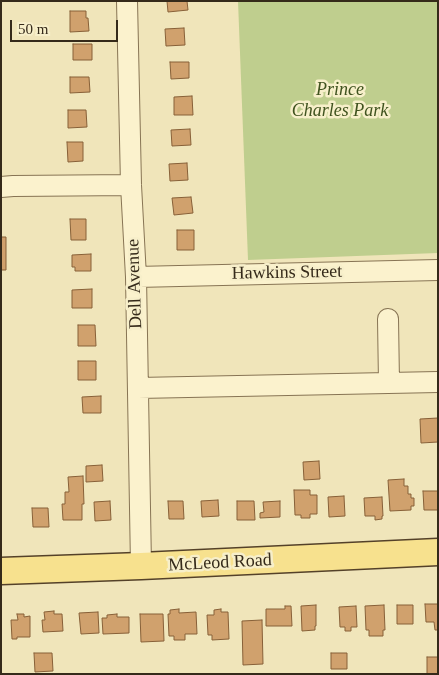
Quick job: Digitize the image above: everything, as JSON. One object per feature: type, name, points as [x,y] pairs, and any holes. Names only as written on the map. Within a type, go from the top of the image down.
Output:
[{"type":"main road","name":"McLeod Road","points":[[1,571],[438,552]]},
{"type":"street","name":"Dell Avenue","points":[[127,1],[131,185],[136,276],[141,566]]},
{"type":"street","points":[[1,187],[131,185]]},
{"type":"street","name":"Hawkins Street","points":[[136,276],[438,270]]},
{"type":"street","points":[[388,319],[389,383]]},
{"type":"street","points":[[138,388],[438,382]]},
{"type":"green space","name":"Prince Charles Park","points":[[238,1],[438,1],[438,253],[248,260]]},
{"type":"building","points":[[167,1],[187,1],[188,10],[168,12]]},
{"type":"building","points":[[70,11],[86,11],[89,31],[70,32]]},
{"type":"building","points":[[184,28],[185,45],[166,46],[165,29]]},
{"type":"building","points":[[73,44],[92,44],[92,60],[73,60]]},
{"type":"building","points":[[170,62],[189,62],[189,78],[171,79]]},
{"type":"building","points":[[70,77],[89,77],[90,92],[70,93]]},
{"type":"building","points":[[192,96],[193,115],[174,115],[174,97]]},
{"type":"building","points":[[68,110],[86,110],[87,127],[68,128]]},
{"type":"building","points":[[190,129],[191,145],[172,146],[171,130]]},
{"type":"building","points":[[67,142],[83,142],[83,161],[68,162]]},
{"type":"building","points":[[187,163],[188,180],[170,181],[169,164]]},
{"type":"building","points":[[191,197],[193,213],[174,215],[172,198]]},
{"type":"building","points":[[70,219],[86,219],[86,240],[71,240]]},
{"type":"building","points":[[177,230],[194,230],[194,250],[177,250]]},
{"type":"building","points":[[1,237],[6,237],[6,270],[1,270]]},
{"type":"building","points":[[91,254],[91,271],[75,271],[75,267],[72,267],[72,255]]},
{"type":"building","points":[[92,289],[92,308],[72,308],[72,290]]},
{"type":"building","points":[[78,325],[95,325],[96,346],[78,346]]},
{"type":"building","points":[[78,361],[96,361],[96,380],[78,380]]},
{"type":"building","points":[[101,396],[101,413],[83,413],[82,397]]},
{"type":"building","points":[[438,418],[438,442],[421,443],[420,419]]},
{"type":"building","points":[[319,461],[320,479],[304,480],[303,462]]},
{"type":"building","points":[[102,465],[103,481],[86,482],[86,466]]},
{"type":"building","points":[[83,476],[84,504],[82,504],[82,520],[63,520],[62,504],[65,504],[65,492],[69,492],[68,477]]},
{"type":"building","points":[[404,479],[404,486],[408,486],[408,494],[411,494],[411,498],[414,498],[414,506],[411,506],[411,510],[390,511],[388,480]]},
{"type":"building","points":[[294,490],[310,490],[310,495],[317,495],[317,514],[310,514],[310,518],[301,518],[301,515],[295,515]]},
{"type":"building","points":[[423,491],[438,491],[438,510],[424,510]]},
{"type":"building","points":[[344,496],[345,516],[329,517],[328,497]]},
{"type":"building","points":[[382,497],[382,519],[375,520],[375,516],[365,516],[364,498]]},
{"type":"building","points":[[218,500],[219,516],[202,517],[201,501]]},
{"type":"building","points":[[110,501],[111,520],[95,521],[94,502]]},
{"type":"building","points":[[168,501],[183,501],[184,519],[169,519]]},
{"type":"building","points":[[237,501],[254,501],[255,520],[237,520]]},
{"type":"building","points":[[280,501],[280,517],[260,518],[260,513],[264,512],[263,502]]},
{"type":"building","points":[[32,508],[48,508],[49,527],[33,527]]},
{"type":"building","points":[[425,604],[438,604],[438,630],[435,630],[434,622],[426,622]]},
{"type":"building","points":[[316,605],[315,630],[302,631],[301,606]]},
{"type":"building","points":[[384,605],[385,630],[383,630],[383,636],[369,636],[369,630],[366,630],[365,606]]},
{"type":"building","points":[[397,605],[413,605],[413,624],[397,624]]},
{"type":"building","points":[[285,606],[291,606],[292,626],[266,626],[266,609],[285,609]]},
{"type":"building","points":[[356,606],[357,627],[351,627],[351,631],[345,631],[345,627],[340,627],[339,607]]},
{"type":"building","points":[[179,609],[179,613],[196,612],[197,634],[185,634],[185,640],[174,640],[174,636],[169,636],[168,614],[170,614],[170,610]]},
{"type":"building","points":[[221,609],[221,612],[228,612],[229,639],[212,640],[212,635],[208,635],[207,615],[214,615],[214,610]]},
{"type":"building","points":[[54,611],[54,614],[62,614],[63,631],[43,632],[42,620],[45,620],[44,612]]},
{"type":"building","points":[[98,612],[99,633],[81,634],[79,613]]},
{"type":"building","points":[[17,614],[24,614],[24,617],[30,616],[30,637],[12,639],[11,620],[18,620]]},
{"type":"building","points":[[117,614],[117,617],[129,617],[129,633],[103,634],[102,618],[107,618],[107,615]]},
{"type":"building","points":[[140,614],[163,614],[164,641],[141,642]]},
{"type":"building","points":[[262,620],[263,664],[243,665],[242,621]]},
{"type":"building","points":[[34,653],[52,653],[53,671],[35,672]]},
{"type":"building","points":[[331,653],[347,653],[347,669],[331,669]]},
{"type":"building","points":[[427,657],[438,657],[438,674],[427,674]]}]
